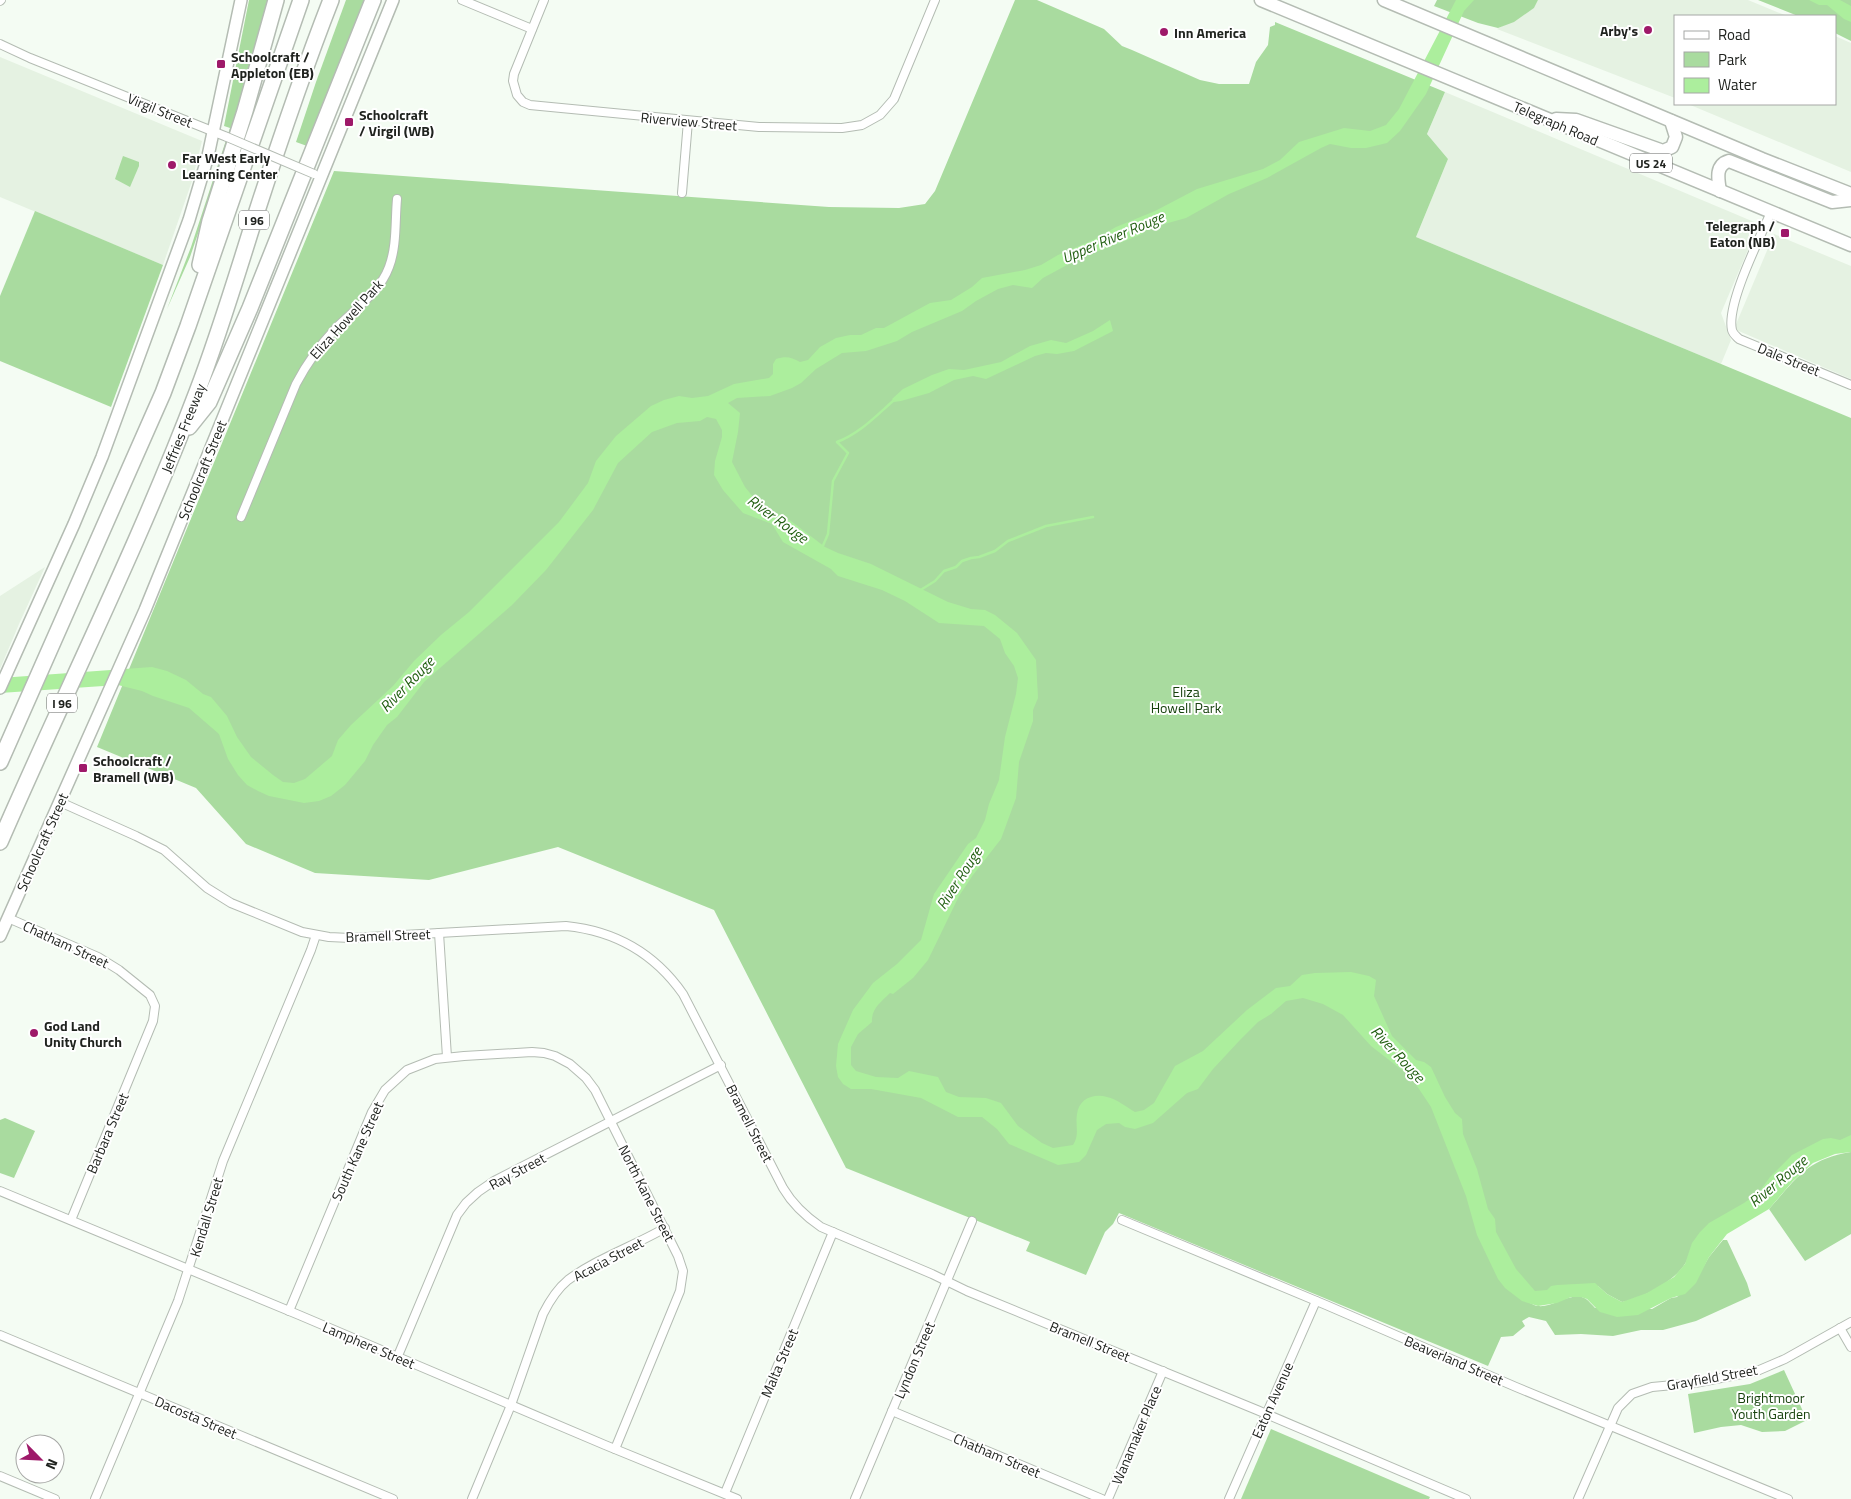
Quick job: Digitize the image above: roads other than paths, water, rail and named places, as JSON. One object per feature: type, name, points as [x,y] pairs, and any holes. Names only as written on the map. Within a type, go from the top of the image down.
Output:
[{"type":"highway","points":[[188,326],[210,221],[245,112],[276,0]]},
{"type":"highway","name":"I 96","points":[[0,762],[163,393],[301,0]]},
{"type":"highway","name":"Jeffries Freeway","points":[[0,842],[179,440],[219,333],[258,208],[331,0]]},
{"type":"highway","points":[[179,440],[209,402],[250,308],[373,0]]},
{"type":"main road","name":"Schoolcraft Street","points":[[0,936],[162,570],[317,176],[393,0]]},
{"type":"main road","name":"Telegraph Road","points":[[1261,0],[1851,245]]},
{"type":"main road","points":[[1384,0],[1787,170],[1851,194]]},
{"type":"main road","points":[[0,688],[74,524],[126,394],[189,220],[214,132],[238,1]]},
{"type":"main road","points":[[1546,119],[1576,120],[1662,151],[1672,147],[1676,137],[1672,121]]},
{"type":"main road","points":[[1720,191],[1719,168],[1729,160],[1832,202],[1851,200]]},
{"type":"street","points":[[462,0],[532,29],[544,0]]},
{"type":"street","name":"Riverview Street","points":[[532,29],[513,81],[517,95],[523,102],[530,105],[759,127],[854,127],[871,121],[880,115],[894,99],[935,0]]},
{"type":"street","name":"Virgil Street","points":[[0,44],[317,176]]},
{"type":"street","points":[[682,193],[688,121]]},
{"type":"street","name":"Eliza Howell Park","points":[[241,517],[306,364],[318,347],[375,290],[389,268],[393,253],[398,199]]},
{"type":"street","name":"Dale Street","points":[[1771,212],[1733,306],[1733,332],[1739,339],[1851,384]]},
{"type":"street","name":"Bramell Street","points":[[60,802],[164,850],[207,888],[231,903],[293,928],[316,935],[350,938],[566,926],[594,930],[623,940],[651,958],[675,983],[691,1006],[790,1200],[809,1219],[833,1232],[946,1282],[1466,1499]]},
{"type":"street","name":"Chatham Street","points":[[8,918],[109,963],[147,991],[153,999],[156,1014],[143,1045]]},
{"type":"street","points":[[439,933],[447,1057]]},
{"type":"street","name":"Kendall Street","points":[[94,1499],[189,1269],[223,1161],[312,950],[316,935]]},
{"type":"street","name":"Barbara Street","points":[[71,1220],[143,1045]]},
{"type":"street","name":"North Kane Street","points":[[447,1057],[532,1052],[555,1056],[570,1064],[586,1078],[595,1090],[680,1261],[683,1279],[680,1291],[615,1450]]},
{"type":"street","name":"South Kane Street","points":[[289,1311],[378,1101],[392,1082],[407,1070],[427,1061],[447,1057]]},
{"type":"street","name":"Ray Street","points":[[397,1358],[451,1227],[466,1203],[478,1192],[494,1182],[721,1066]]},
{"type":"street","name":"Lamphere Street","points":[[0,1191],[289,1311],[615,1450],[737,1499]]},
{"type":"street","name":"Beaverland Street","points":[[1122,1220],[1516,1387],[1788,1499]]},
{"type":"street","name":"Lyndon Street","points":[[855,1499],[972,1221]]},
{"type":"street","name":"Acacia Street","points":[[472,1499],[511,1406],[543,1314],[558,1290],[582,1271],[665,1228]]},
{"type":"street","name":"Malta Street","points":[[725,1493],[833,1232]]},
{"type":"street","name":"Eaton Avenue","points":[[1229,1499],[1316,1301]]},
{"type":"street","name":"Grayfield Street","points":[[1578,1499],[1618,1408],[1625,1399],[1640,1390],[1652,1387],[1717,1379],[1757,1371],[1785,1359],[1851,1322]]},
{"type":"street","points":[[1840,1328],[1851,1347]]},
{"type":"street","name":"Dacosta Street","points":[[0,1334],[393,1499]]},
{"type":"street","name":"Wanamaker Place","points":[[1108,1499],[1163,1371]]},
{"type":"street","name":"Chatham Street","points":[[892,1411],[1102,1499]]},
{"type":"street","points":[[0,1476],[55,1499]]},
{"type":"water","points":[[1456,0],[1474,0],[1464,11],[1426,94],[1400,131],[1387,143],[1366,148],[1351,148],[1330,144],[1267,178],[1229,194],[1186,218],[1150,228],[1140,235],[1078,259],[1043,278],[1032,288],[1013,285],[998,289],[962,311],[912,332],[897,341],[866,351],[842,353],[816,369],[801,383],[792,388],[770,396],[737,398],[728,403],[740,413],[732,462],[745,487],[758,503],[791,521],[825,547],[871,564],[948,602],[971,609],[985,610],[995,615],[1017,633],[1036,660],[1038,698],[1033,710],[1033,721],[1019,762],[1016,798],[1001,839],[959,896],[928,960],[913,978],[893,994],[890,993],[880,1003],[873,1013],[872,1022],[858,1034],[851,1047],[851,1065],[856,1071],[876,1077],[898,1078],[909,1071],[938,1077],[946,1092],[959,1097],[986,1098],[1001,1103],[1018,1126],[1042,1143],[1053,1148],[1073,1145],[1077,1134],[1078,1109],[1084,1101],[1088,1098],[1102,1096],[1114,1099],[1135,1112],[1144,1110],[1154,1103],[1175,1066],[1203,1051],[1247,1010],[1276,988],[1290,986],[1302,975],[1315,973],[1351,972],[1369,976],[1376,980],[1374,996],[1392,1036],[1416,1060],[1424,1062],[1431,1067],[1445,1097],[1455,1113],[1462,1119],[1463,1134],[1477,1169],[1488,1209],[1495,1219],[1496,1232],[1516,1269],[1535,1291],[1547,1290],[1551,1286],[1557,1285],[1595,1283],[1607,1294],[1622,1302],[1647,1293],[1674,1277],[1685,1264],[1692,1243],[1700,1232],[1709,1223],[1759,1192],[1770,1177],[1792,1155],[1823,1139],[1840,1140],[1851,1135],[1851,1152],[1835,1154],[1813,1163],[1793,1181],[1769,1209],[1727,1234],[1709,1257],[1696,1283],[1685,1294],[1671,1298],[1638,1315],[1617,1317],[1600,1312],[1587,1299],[1581,1297],[1571,1297],[1557,1303],[1538,1306],[1522,1301],[1505,1288],[1498,1279],[1477,1235],[1466,1196],[1431,1107],[1411,1077],[1371,1046],[1343,1015],[1323,1004],[1303,998],[1286,1001],[1258,1022],[1213,1069],[1198,1089],[1187,1093],[1153,1123],[1135,1129],[1125,1127],[1119,1123],[1106,1124],[1097,1130],[1086,1155],[1079,1162],[1058,1165],[1009,1144],[997,1129],[982,1117],[958,1117],[921,1098],[871,1089],[851,1089],[843,1084],[838,1077],[836,1066],[838,1044],[853,1010],[873,983],[897,964],[921,940],[934,894],[968,844],[976,838],[985,820],[989,804],[999,780],[1005,737],[1018,678],[1000,639],[984,626],[939,623],[905,601],[882,590],[838,576],[831,569],[783,542],[772,524],[743,513],[723,490],[714,475],[715,461],[722,437],[722,430],[716,419],[707,417],[700,421],[677,423],[652,432],[618,463],[593,510],[546,570],[512,605],[424,682],[397,717],[387,725],[373,745],[365,761],[345,785],[331,796],[319,801],[304,803],[269,796],[247,785],[228,759],[219,734],[189,708],[142,691],[118,685],[0,693],[0,678],[152,667],[167,671],[186,680],[203,694],[211,697],[227,716],[237,737],[251,757],[273,775],[283,782],[294,783],[305,779],[332,756],[338,740],[351,725],[393,686],[414,661],[469,612],[559,522],[588,483],[596,461],[616,436],[651,406],[679,396],[692,398],[708,396],[734,384],[769,378],[773,374],[773,364],[776,359],[788,358],[800,362],[808,360],[820,347],[836,338],[861,335],[876,328],[884,328],[930,303],[951,300],[972,287],[982,278],[1041,265],[1058,255],[1095,239],[1116,227],[1155,211],[1197,189],[1263,169],[1280,160],[1299,142],[1344,128],[1370,131],[1386,125],[1399,109]]},
{"type":"water","points":[[1809,0],[1840,0],[1851,6],[1851,22],[1844,19],[1827,5],[1819,5]]},
{"type":"water","points":[[1110,320],[1113,331],[1074,351],[1057,354],[1046,353],[1035,356],[986,379],[973,376],[954,380],[929,393],[901,401],[894,402],[892,399],[903,389],[932,375],[949,369],[964,370],[1001,362],[1030,346],[1051,340],[1066,343],[1093,331]]},
{"type":"waterway","points":[[822,548],[828,534],[833,481],[848,453],[837,442],[860,429],[893,401]]},
{"type":"waterway","points":[[919,591],[935,581],[944,571],[956,567],[962,561],[995,551],[1008,541],[1046,526],[1093,517]]},
{"type":"place","name":"Arby's","points":[[1648,30]]},
{"type":"place","name":"Inn America","points":[[1164,32]]},
{"type":"place","name":"Schoolcraft / Appleton (EB)","points":[[221,64]]},
{"type":"place","name":"Schoolcraft / Virgil (WB)","points":[[349,122]]},
{"type":"place","name":"Far West Early Learning Center","points":[[172,165]]},
{"type":"place","name":"Telegraph / Eaton (NB)","points":[[1785,233]]},
{"type":"place","name":"Schoolcraft / Bramell (WB)","points":[[83,768]]},
{"type":"place","name":"God Land Unity Church","points":[[34,1033]]},
{"type":"water label","name":"Upper River Rouge","points":[[1113,237]]},
{"type":"water label","name":"River Rouge","points":[[778,519]]},
{"type":"water label","name":"River Rouge","points":[[407,684]]},
{"type":"water label","name":"River Rouge","points":[[959,878]]},
{"type":"water label","name":"River Rouge","points":[[1398,1054]]},
{"type":"water label","name":"River Rouge","points":[[1778,1181]]},
{"type":"park label","name":"Brightmoor Youth Garden","points":[[1771,1405]]}]
